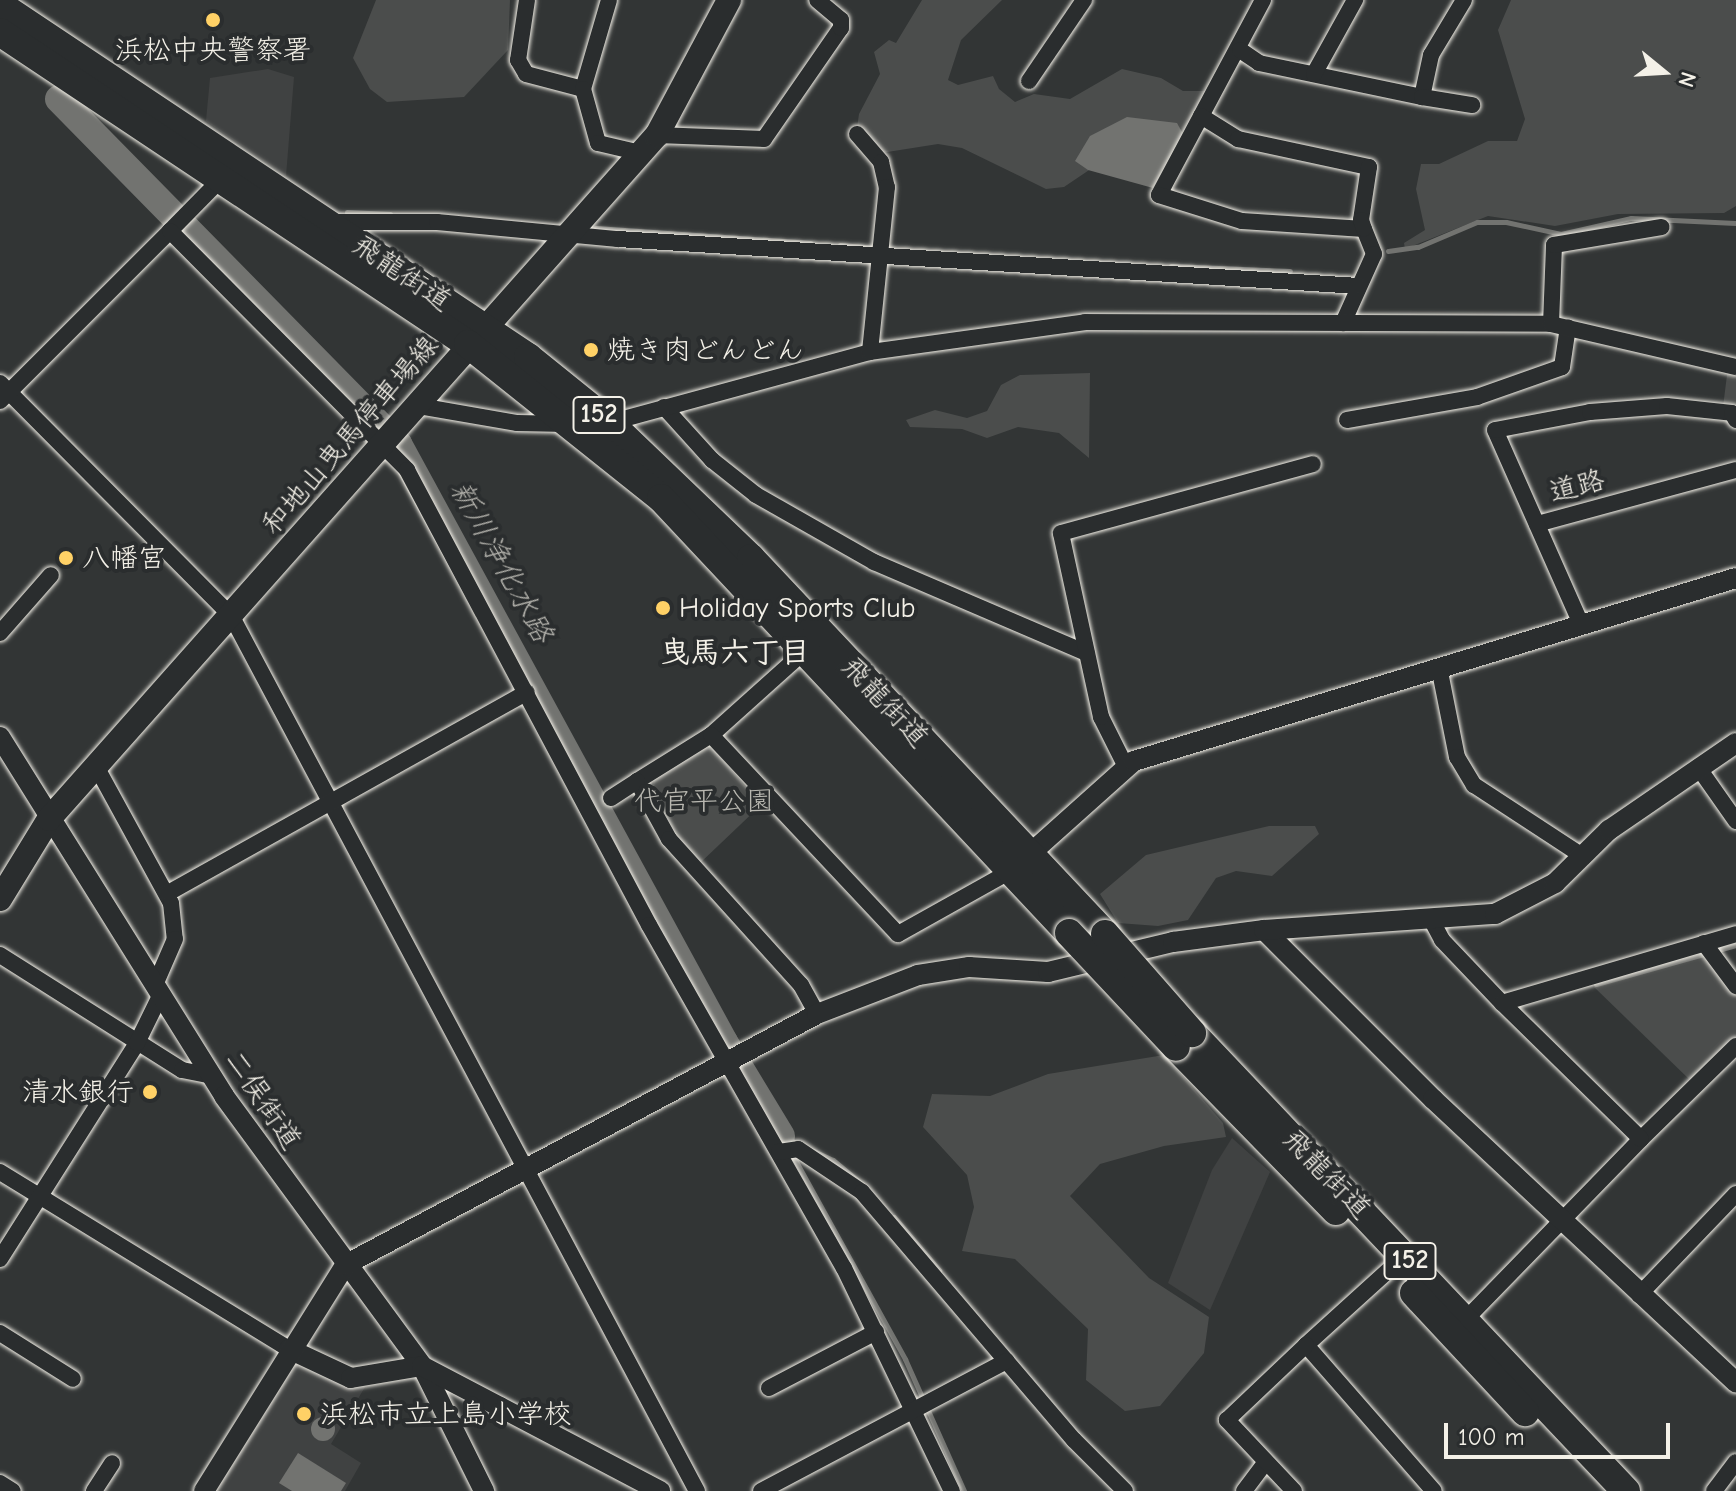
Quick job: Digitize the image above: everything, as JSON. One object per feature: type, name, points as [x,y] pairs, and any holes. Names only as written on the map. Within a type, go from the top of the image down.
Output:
[{"type":"highway","name":"飛龍街道","points":[[3,12],[230,172],[610,423],[751,558],[1018,865],[1069,933],[1184,1040],[1466,1319],[1626,1491]]},
{"type":"highway","name":"飛龍街道","points":[[230,172],[326,222],[478,337],[572,425],[661,498],[1018,865],[1105,934],[1184,1040],[1391,1268],[1600,1491]]},
{"type":"main road","name":"和地山曳馬停車場線","points":[[0,899],[49,819],[232,617],[413,405],[478,337],[649,144],[729,0]]},
{"type":"street","points":[[527,0],[518,60],[526,74],[583,89]]},
{"type":"street","points":[[609,0],[583,89],[598,143],[649,144],[757,143],[764,139],[841,28],[841,20],[817,0]]},
{"type":"street","points":[[1029,81],[1084,0]]},
{"type":"street","points":[[1263,0],[1240,50],[1159,195],[1242,221],[1364,229]]},
{"type":"street","points":[[1314,74],[1355,0]]},
{"type":"street","points":[[1422,97],[1431,55],[1464,0]]},
{"type":"street","points":[[1240,50],[1259,63],[1472,105]]},
{"type":"street","points":[[1201,116],[1238,139],[1369,167],[1361,220],[1374,254],[1343,323]]},
{"type":"street","points":[[857,134],[881,162],[887,187],[870,352]]},
{"type":"street","points":[[230,172],[3,392],[232,617],[529,1168],[697,1491]]},
{"type":"street","points":[[326,222],[437,222],[1358,286]]},
{"type":"street","points":[[1347,420],[1477,397],[1562,367],[1554,245],[1661,227]]},
{"type":"street","points":[[170,231],[387,438],[407,470],[527,692],[732,1058],[787,1150],[876,1332],[920,1404],[952,1491]]},
{"type":"street","points":[[413,405],[517,423],[610,423],[870,352],[1085,322],[1560,326],[1736,367]]},
{"type":"street","points":[[1537,524],[1495,430],[1590,412],[1667,406],[1732,413],[1736,420]]},
{"type":"street","points":[[664,407],[712,460],[756,495],[874,562],[1086,653]]},
{"type":"street","points":[[1126,767],[1101,717],[1061,533],[1313,464]]},
{"type":"street","name":"道路","points":[[1581,624],[1537,524],[1736,470]]},
{"type":"street","points":[[0,633],[51,575]]},
{"type":"street","points":[[711,735],[898,934],[1018,865],[1126,767],[1202,737],[1736,578]]},
{"type":"street","points":[[611,798],[711,735],[807,649]]},
{"type":"street","points":[[1439,667],[1457,757],[1474,785],[1584,857]]},
{"type":"street","points":[[168,893],[527,692]]},
{"type":"street","name":"二俣街道","points":[[0,737],[213,1076],[345,1265],[422,1366],[484,1491]]},
{"type":"street","points":[[204,1491],[289,1349],[345,1265],[817,1014],[918,975],[969,967],[1048,972],[1173,942],[1264,930],[1432,921],[1495,914],[1555,883],[1609,830],[1736,743]]},
{"type":"street","points":[[1698,767],[1736,821]]},
{"type":"street","points":[[0,1259],[137,1043],[175,939],[168,893],[97,768]]},
{"type":"street","points":[[637,781],[669,839],[801,985],[817,1014]]},
{"type":"street","points":[[1432,921],[1442,940],[1502,1003],[1641,1139]]},
{"type":"street","points":[[1264,930],[1563,1223],[1736,1383]]},
{"type":"street","points":[[1502,1003],[1709,950],[1736,934]]},
{"type":"street","points":[[1709,950],[1736,986]]},
{"type":"street","points":[[0,955],[182,1070],[213,1076]]},
{"type":"street","points":[[1466,1319],[1736,1046]]},
{"type":"street","points":[[787,1150],[862,1192],[1007,1361],[1125,1491]]},
{"type":"street","points":[[0,1172],[289,1349],[351,1378],[422,1366],[660,1491]]},
{"type":"street","points":[[1639,1295],[1736,1194]]},
{"type":"street","points":[[1294,1491],[1227,1420],[1391,1268]]},
{"type":"street","points":[[769,1388],[876,1332]]},
{"type":"street","points":[[0,1333],[73,1379]]},
{"type":"street","points":[[1306,1345],[1434,1491]]},
{"type":"street","points":[[761,1491],[920,1404],[1007,1361]]},
{"type":"street","points":[[1714,1491],[1736,1462]]},
{"type":"street","points":[[94,1491],[112,1463]]},
{"type":"street","points":[[1244,1491],[1265,1463]]},
{"type":"street","points":[[0,1483],[13,1491]]},
{"type":"shaded area","points":[[268,69],[294,77],[286,176],[206,121],[210,78]]},
{"type":"shaded area","points":[[1127,117],[1177,123],[1183,134],[1153,188],[1088,170],[1075,161],[1090,136]]},
{"type":"shaded area","points":[[1232,1138],[1270,1172],[1210,1310],[1168,1283],[1212,1170]]},
{"type":"shaded area","name":"浜松市立上島小学校","points":[[291,1357],[368,1382],[331,1444],[361,1463],[345,1491],[214,1491]]},
{"type":"shaded area","points":[[323,1417],[334,1424],[335,1429],[328,1440],[323,1441],[312,1434],[311,1429],[318,1418]]},
{"type":"shaded area","points":[[298,1453],[346,1483],[341,1491],[292,1491],[279,1483]]},
{"type":"green space","points":[[376,0],[510,0],[508,50],[464,97],[387,102],[370,89],[353,58]]},
{"type":"green space","points":[[922,0],[1002,0],[961,40],[948,80],[958,85],[993,76],[999,89],[1015,102],[1034,94],[1070,99],[1122,69],[1161,78],[1183,91],[1205,91],[1186,137],[1104,160],[1064,187],[1046,189],[962,148],[938,144],[881,153],[857,128],[859,114],[880,74],[874,52],[889,40],[896,43]]},
{"type":"green space","points":[[1511,0],[1736,0],[1736,206],[1724,213],[1618,214],[1555,226],[1488,216],[1405,249],[1404,243],[1425,230],[1416,189],[1421,164],[1439,164],[1488,141],[1517,141],[1525,119],[1498,30]]},
{"type":"green space","points":[[1729,359],[1736,360],[1736,408],[1723,407]]},
{"type":"green space","points":[[1090,373],[1089,458],[1059,433],[1018,427],[987,438],[962,429],[910,427],[906,420],[935,410],[967,418],[987,411],[1001,385],[1020,375]]},
{"type":"green space","name":"代官平公園","points":[[705,748],[713,749],[761,805],[699,864],[677,838],[653,786],[654,779]]},
{"type":"green space","points":[[1269,826],[1315,826],[1319,834],[1272,876],[1236,871],[1216,878],[1188,920],[1158,926],[1118,923],[1100,894],[1146,855]]},
{"type":"green space","points":[[1700,952],[1736,995],[1736,1037],[1691,1081],[1594,987]]},
{"type":"green space","points":[[1164,1055],[1223,1123],[1226,1137],[1164,1146],[1100,1164],[1070,1196],[1149,1278],[1209,1317],[1204,1353],[1160,1406],[1125,1411],[1086,1380],[1088,1329],[1015,1259],[962,1251],[974,1207],[967,1175],[923,1127],[932,1094],[990,1096],[1048,1074]]},
{"type":"waterway","name":"新川浄化水路","points":[[59,99],[398,444],[724,1042],[781,1136]]},
{"type":"waterway","points":[[347,212],[390,214]]},
{"type":"waterway","points":[[1388,251],[1418,247],[1477,222],[1506,222],[1561,234],[1631,218],[1736,223]]},
{"type":"waterway","points":[[596,228],[810,243]]},
{"type":"waterway","points":[[840,245],[878,248]]},
{"type":"waterway","points":[[1171,266],[1290,271]]},
{"type":"waterway","points":[[1596,984],[1736,945]]},
{"type":"waterway","points":[[781,1136],[833,1160],[862,1184]]},
{"type":"waterway","points":[[782,1136],[905,1359],[964,1491]]},
{"type":"waterway","points":[[894,1217],[939,1270]]},
{"type":"place","name":"浜松中央警察署","points":[[213,20]]},
{"type":"place","name":"焼き肉どんどん","points":[[591,350]]},
{"type":"place","name":"八幡宮","points":[[66,558]]},
{"type":"place","name":"Holiday Sports Club","points":[[663,608]]},
{"type":"place","name":"清水銀行","points":[[150,1092]]},
{"type":"place","name":"浜松市立上島小学校","points":[[304,1414]]},
{"type":"district","name":"曳馬六丁目","points":[[735,653]]}]
